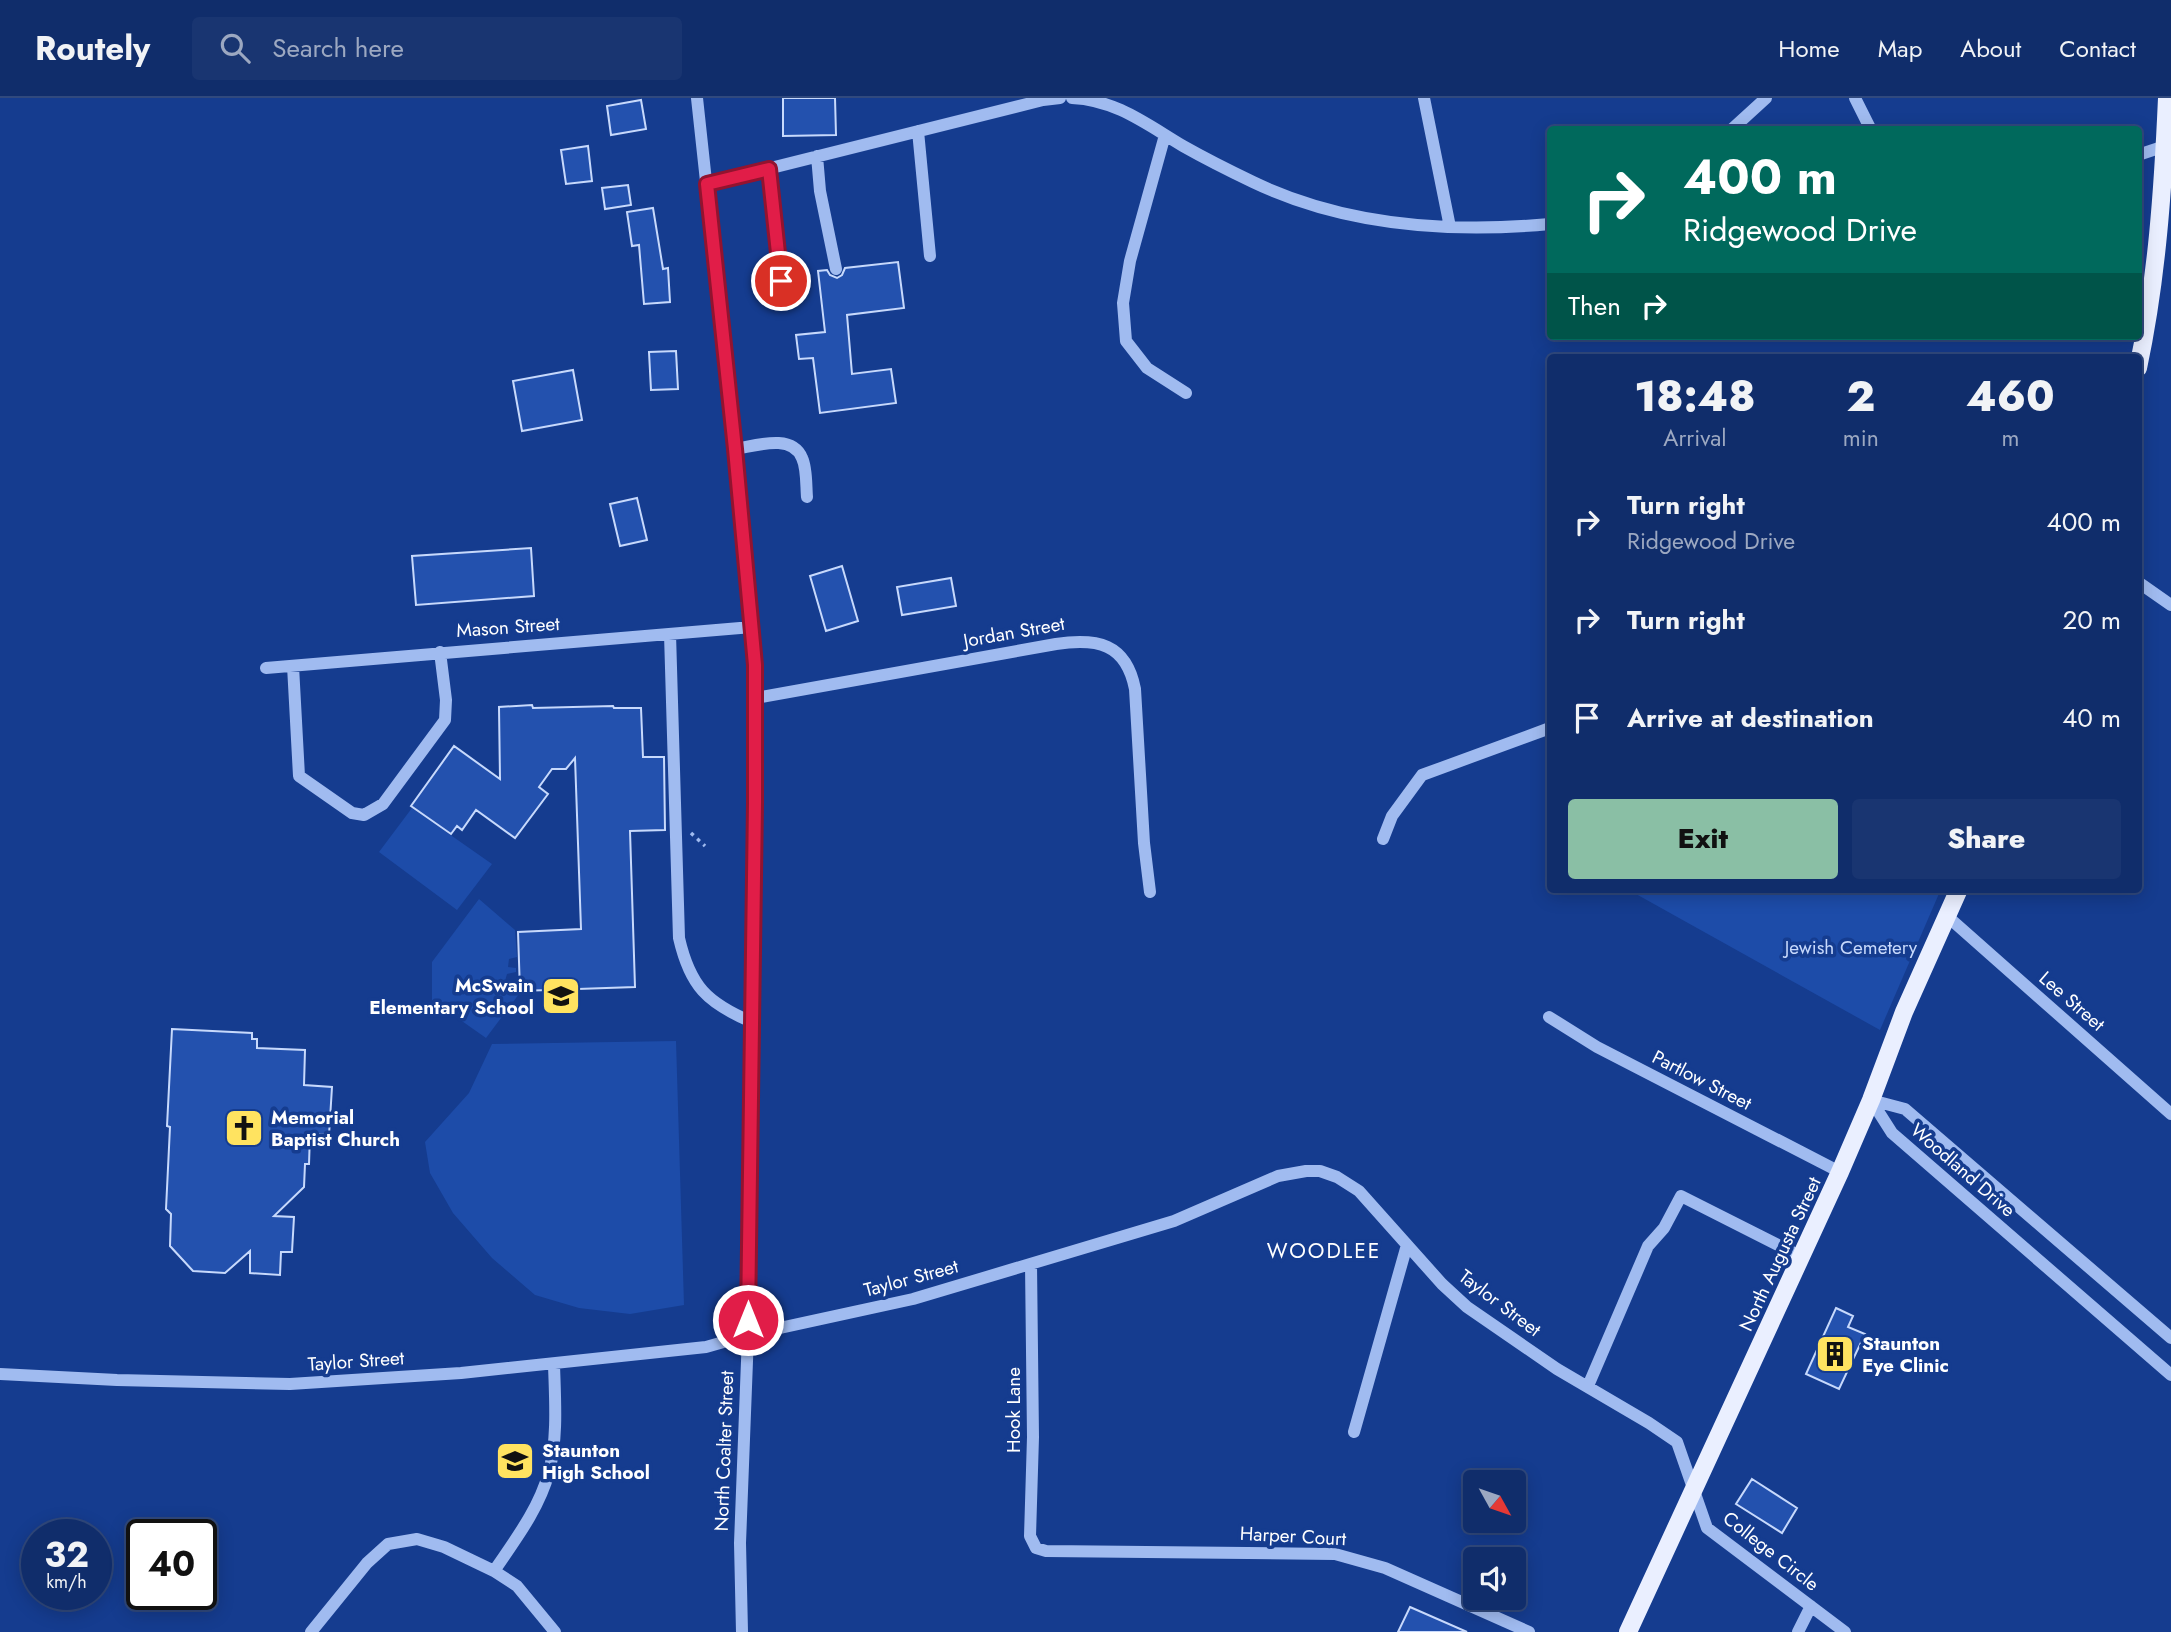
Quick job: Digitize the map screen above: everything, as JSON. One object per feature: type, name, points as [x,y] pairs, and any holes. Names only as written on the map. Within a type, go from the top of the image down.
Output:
[{"type":"main road","points":[[2141,354],[2152,294],[2167,98]]},
{"type":"main road","name":"North Augusta Street","points":[[1628,1632],[1840,1172],[1904,1012],[1957,893]]},
{"type":"street","name":"North Coalter Street","points":[[696,98],[735,449],[756,698],[748,1335],[740,1543],[742,1632]]},
{"type":"street","points":[[707,184],[1060,98]]},
{"type":"street","points":[[1072,98],[1116,107],[1255,183],[1309,203],[1374,218],[1450,227],[1485,229],[1547,224]]},
{"type":"street","points":[[1424,98],[1450,227]]},
{"type":"street","points":[[1735,126],[1766,98]]},
{"type":"street","points":[[1855,98],[1869,126]]},
{"type":"street","points":[[918,131],[930,256]]},
{"type":"street","points":[[1165,135],[1130,261],[1123,303],[1126,341],[1147,368],[1186,393]]},
{"type":"street","points":[[2142,154],[2165,146]]},
{"type":"street","points":[[817,156],[820,191],[836,269]]},
{"type":"street","points":[[769,169],[781,281]]},
{"type":"street","points":[[735,449],[785,442],[803,458],[807,497]]},
{"type":"street","points":[[2142,585],[2171,605]]},
{"type":"street","name":"Mason Street","points":[[266,668],[752,627]]},
{"type":"street","points":[[670,634],[679,938],[687,965],[701,989],[723,1010],[752,1021]]},
{"type":"street","name":"Jordan Street","points":[[756,698],[1081,640],[1103,645],[1121,657],[1132,673],[1150,892]]},
{"type":"street","points":[[293,666],[299,776],[352,813],[364,815],[383,804],[445,720],[446,700],[440,652]]},
{"type":"street","points":[[1383,838],[1392,816],[1422,775],[1547,729]]},
{"type":"street","name":"Lee Street","points":[[1947,916],[2171,1114]]},
{"type":"street","name":"Partlow Street","points":[[1549,1017],[1597,1047],[1840,1172]]},
{"type":"street","name":"Woodland Drive","points":[[1871,1100],[1905,1109],[2171,1338]]},
{"type":"street","name":"Woodland Drive","points":[[1871,1100],[1892,1133],[2171,1375]]},
{"type":"street","name":"Taylor Street","points":[[0,1374],[290,1384],[461,1373],[706,1347],[748,1335],[913,1299],[1174,1221],[1278,1176],[1306,1171],[1330,1174],[1349,1184],[1372,1205],[1442,1284],[1467,1307],[1558,1369],[1677,1442],[1694,1486]]},
{"type":"street","points":[[1588,1386],[1648,1246],[1664,1228],[1681,1196],[1802,1257]]},
{"type":"street","points":[[1354,1432],[1407,1245]]},
{"type":"street","name":"Hook Lane","points":[[1031,1264],[1033,1437],[1030,1536],[1033,1545],[1040,1550]]},
{"type":"street","points":[[494,1571],[527,1522],[549,1472],[554,1445],[554,1364]]},
{"type":"street","name":"College Circle","points":[[1694,1486],[1707,1528],[1845,1632]]},
{"type":"street","points":[[312,1632],[367,1563],[388,1544],[416,1539],[444,1547],[494,1571],[517,1586],[555,1632]]},
{"type":"street","name":"Harper Court","points":[[1040,1550],[1335,1554],[1379,1566],[1529,1632]]},
{"type":"street","points":[[1798,1632],[1811,1606]]},
{"type":"path","points":[[689,832],[705,846]]},
{"type":"green space","points":[[412,808],[492,864],[457,910],[379,852]]},
{"type":"green space","name":"Jewish Cemetery","points":[[1634,893],[1939,893],[1880,1030]]},
{"type":"green space","points":[[479,899],[515,930],[517,957],[509,959],[508,967],[516,968],[516,972],[507,974],[505,981],[507,987],[517,987],[519,994],[486,1038],[432,1000],[432,962]]},
{"type":"green space","points":[[676,1041],[684,1305],[630,1314],[579,1308],[535,1295],[492,1258],[453,1213],[430,1173],[425,1142],[469,1093],[492,1044]]},
{"type":"building","points":[[783,98],[835,98],[836,135],[783,136]]},
{"type":"building","points":[[641,100],[646,129],[611,135],[607,106]]},
{"type":"building","points":[[588,146],[592,181],[566,184],[561,150]]},
{"type":"building","points":[[628,185],[631,205],[605,209],[602,188]]},
{"type":"building","points":[[653,208],[663,269],[668,268],[670,302],[644,304],[639,245],[632,246],[627,212]]},
{"type":"building","points":[[898,262],[904,308],[847,315],[852,374],[891,369],[896,403],[820,413],[813,358],[799,359],[796,335],[825,332],[818,271],[827,270],[837,278],[845,268]]},
{"type":"building","points":[[676,351],[678,389],[651,390],[649,352]]},
{"type":"building","points":[[573,370],[582,420],[522,431],[513,381]]},
{"type":"building","points":[[637,498],[647,540],[620,546],[610,504]]},
{"type":"building","points":[[531,548],[534,596],[416,605],[412,556]]},
{"type":"building","points":[[842,566],[858,621],[826,631],[810,576]]},
{"type":"building","points":[[951,578],[956,606],[902,615],[897,587]]},
{"type":"building","points":[[532,705],[533,708],[641,708],[643,757],[664,757],[665,830],[630,831],[635,987],[520,991],[518,932],[581,929],[575,758],[566,769],[552,769],[539,787],[548,794],[515,838],[476,810],[462,830],[457,826],[451,834],[411,806],[454,746],[500,779],[499,707]]},
{"type":"building","points":[[172,1029],[252,1033],[252,1039],[257,1039],[257,1048],[305,1050],[304,1085],[332,1087],[329,1135],[310,1134],[309,1164],[305,1164],[304,1187],[274,1216],[294,1217],[292,1252],[281,1252],[280,1275],[250,1273],[250,1251],[225,1273],[193,1271],[170,1246],[171,1214],[166,1209]]},
{"type":"building","name":"Staunton Eye Clinic","points":[[1836,1308],[1853,1316],[1848,1327],[1865,1334],[1839,1389],[1806,1374]]},
{"type":"building","points":[[1752,1479],[1797,1508],[1782,1533],[1736,1504]]},
{"type":"building","points":[[1410,1607],[1467,1632],[1398,1632]]},
{"type":"place","name":"McSwain Elementary School","points":[[561,996]]},
{"type":"place","name":"Memorial Baptist Church","points":[[244,1128]]},
{"type":"place","name":"Staunton Eye Clinic","points":[[1835,1354]]},
{"type":"place","name":"Staunton High School","points":[[515,1461]]},
{"type":"district","name":"WOODLEE","points":[[1324,1251]]},
{"type":"route","points":[[748,1320],[755,665],[707,184],[769,169],[781,281]]}]
